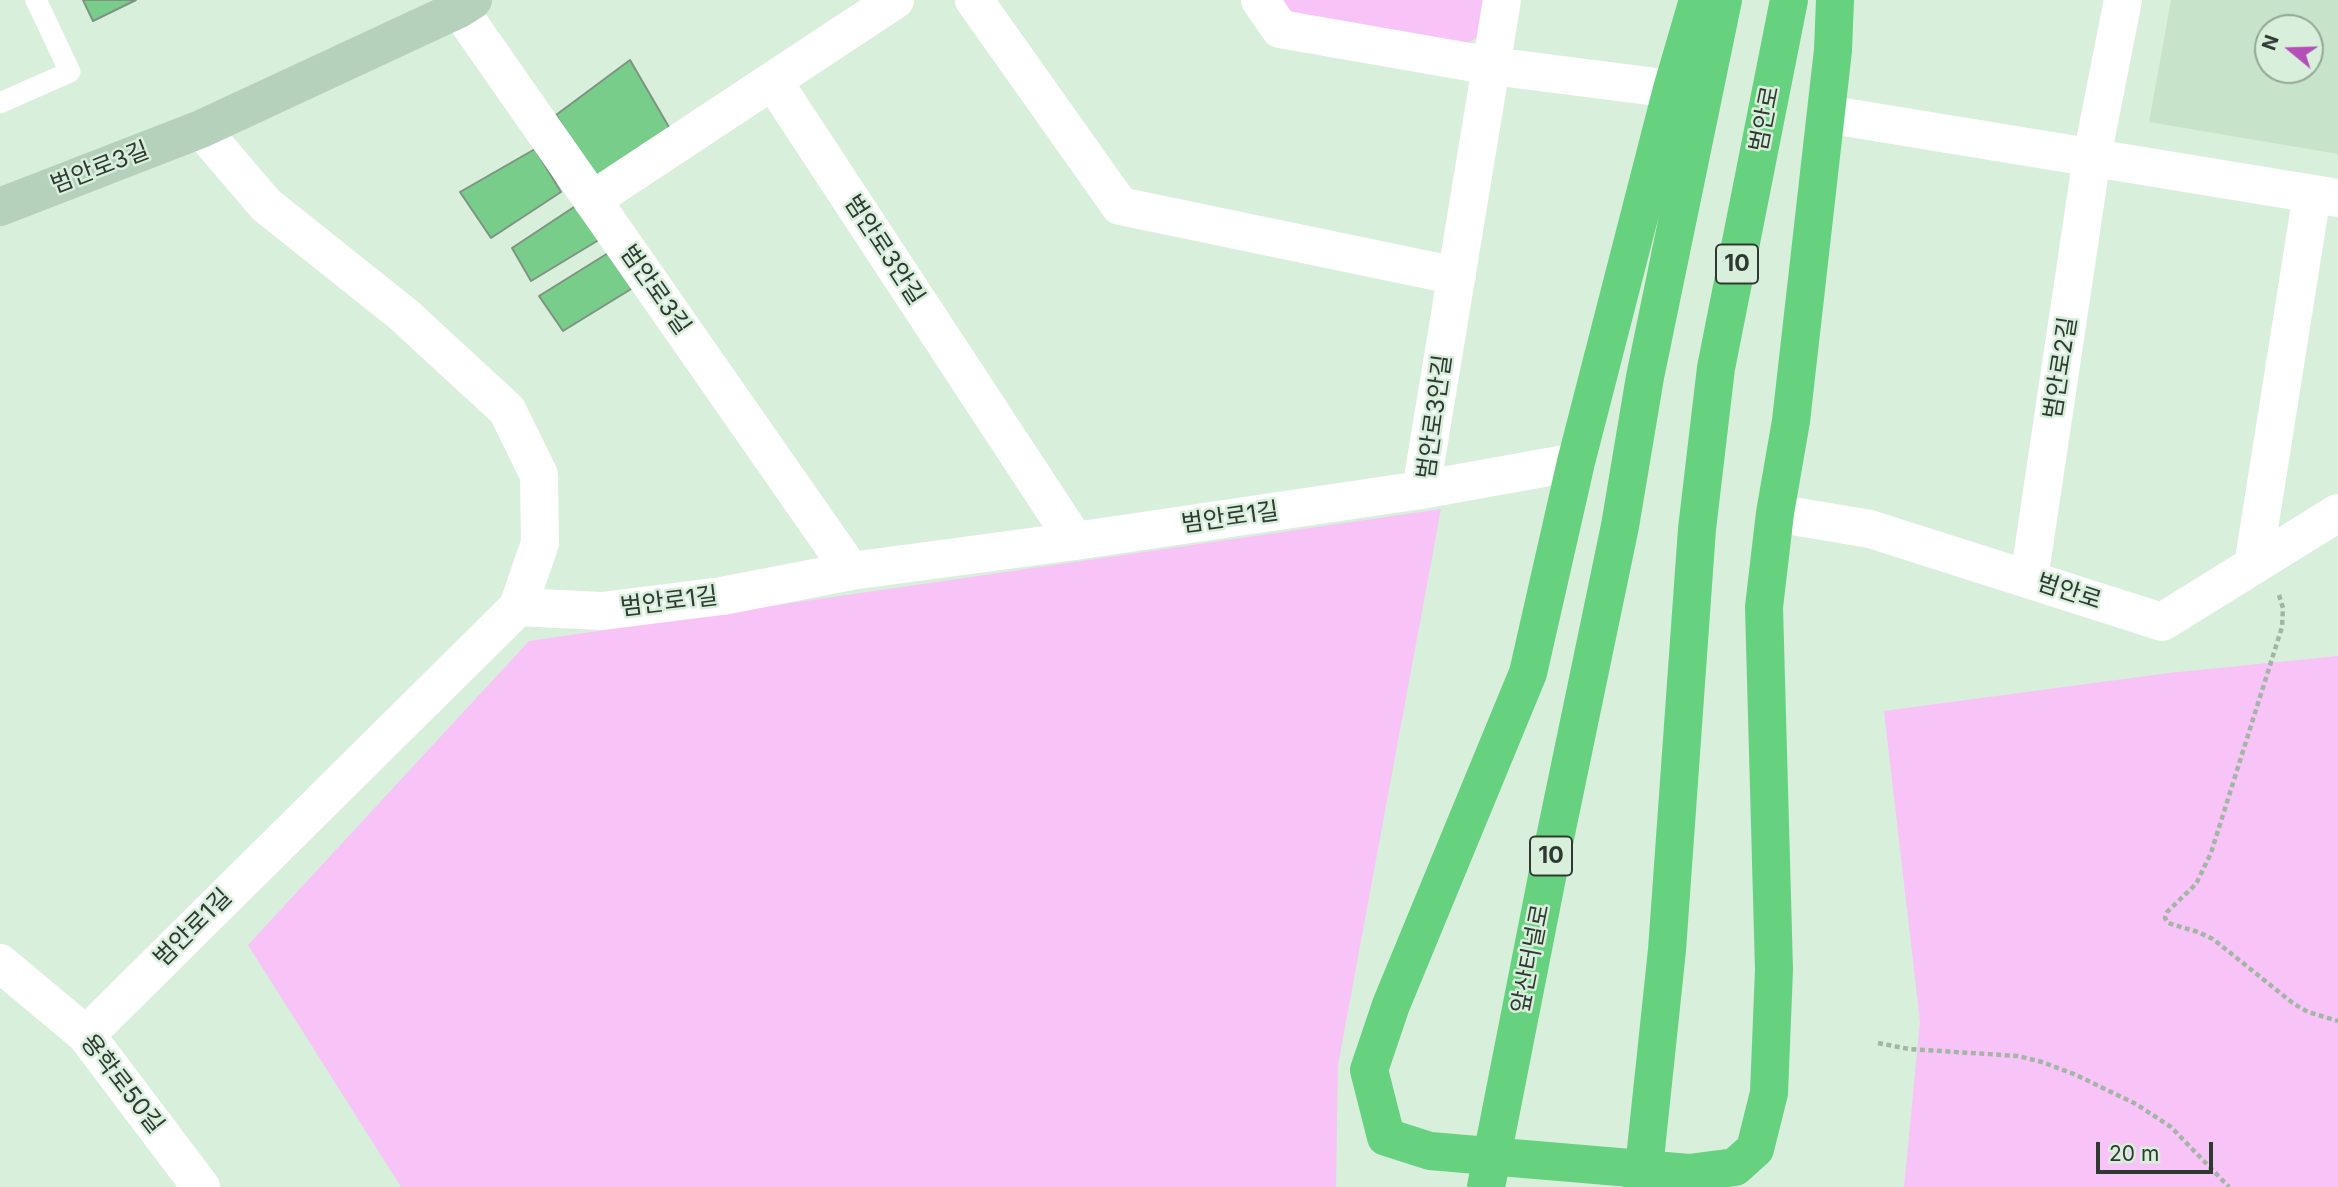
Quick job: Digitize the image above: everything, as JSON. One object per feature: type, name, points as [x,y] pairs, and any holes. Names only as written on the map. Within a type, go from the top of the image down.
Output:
[{"type":"highway","points":[[1698,0],[1672,89],[1576,462],[1528,673],[1391,1004],[1368,1070],[1387,1137],[1430,1151],[1689,1173],[1735,1167],[1755,1149],[1769,1093],[1774,970],[1764,607],[1775,513],[1791,421],[1833,50],[1835,0]]},
{"type":"highway","name":"앞산터널로","points":[[1486,1187],[1620,526],[1645,377],[1723,0]]},
{"type":"highway","name":"범안로","points":[[1642,1187],[1667,950],[1697,529],[1716,368],[1789,0]]},
{"type":"street","points":[[592,200],[895,0]]},
{"type":"street","points":[[974,0],[1120,206],[1457,276]]},
{"type":"street","points":[[1260,0],[1280,29],[1492,66],[1672,89]]},
{"type":"street","name":"범안로3안길","points":[[1502,0],[1421,490],[1576,462]]},
{"type":"street","name":"범안로2길","points":[[2029,579],[2092,157],[2123,0]]},
{"type":"street","name":"범안로3길","points":[[0,207],[201,129],[466,5],[592,200],[851,571]]},
{"type":"street","name":"범안로3안길","points":[[773,81],[1076,541]]},
{"type":"street","points":[[1826,114],[2325,196],[2259,562]]},
{"type":"street","points":[[201,129],[267,205],[404,315],[507,410],[539,475],[540,543],[518,607]]},
{"type":"street","name":"범안로1길","points":[[86,1035],[518,607],[602,611],[722,596],[851,571],[1421,490]]},
{"type":"street","name":"범안로","points":[[1775,513],[1870,529],[2162,622],[2338,513]]},
{"type":"street","name":"용학로50길","points":[[0,963],[86,1035],[201,1187]]},
{"type":"lane","points":[[0,103],[70,72],[36,0]]},
{"type":"path","points":[[2259,562],[2283,608],[2282,626],[2275,653],[2211,853],[2196,884],[2167,912],[2165,918],[2168,923],[2213,939],[2294,1004],[2308,1012],[2338,1021]]},
{"type":"path","points":[[1878,1043],[1909,1049],[2018,1056],[2074,1074],[2136,1104],[2171,1127],[2229,1187]]},
{"type":"shaded area","points":[[1278,0],[1485,0],[1479,37],[1463,45],[1287,14]]},
{"type":"shaded area","points":[[2171,0],[2338,0],[2338,154],[2149,122]]},
{"type":"shaded area","points":[[1441,509],[1338,1065],[1336,1187],[401,1187],[248,945],[529,641]]},
{"type":"shaded area","points":[[2338,656],[2338,1187],[1904,1187],[1920,1022],[1884,711],[2169,673]]},
{"type":"building","points":[[83,0],[136,0],[93,21]]},
{"type":"building","points":[[630,60],[673,134],[598,184],[556,115]]},
{"type":"building","points":[[535,149],[561,192],[491,238],[460,192]]},
{"type":"building","points":[[580,203],[602,238],[531,281],[512,248]]},
{"type":"building","points":[[613,250],[636,286],[563,331],[539,296]]}]
